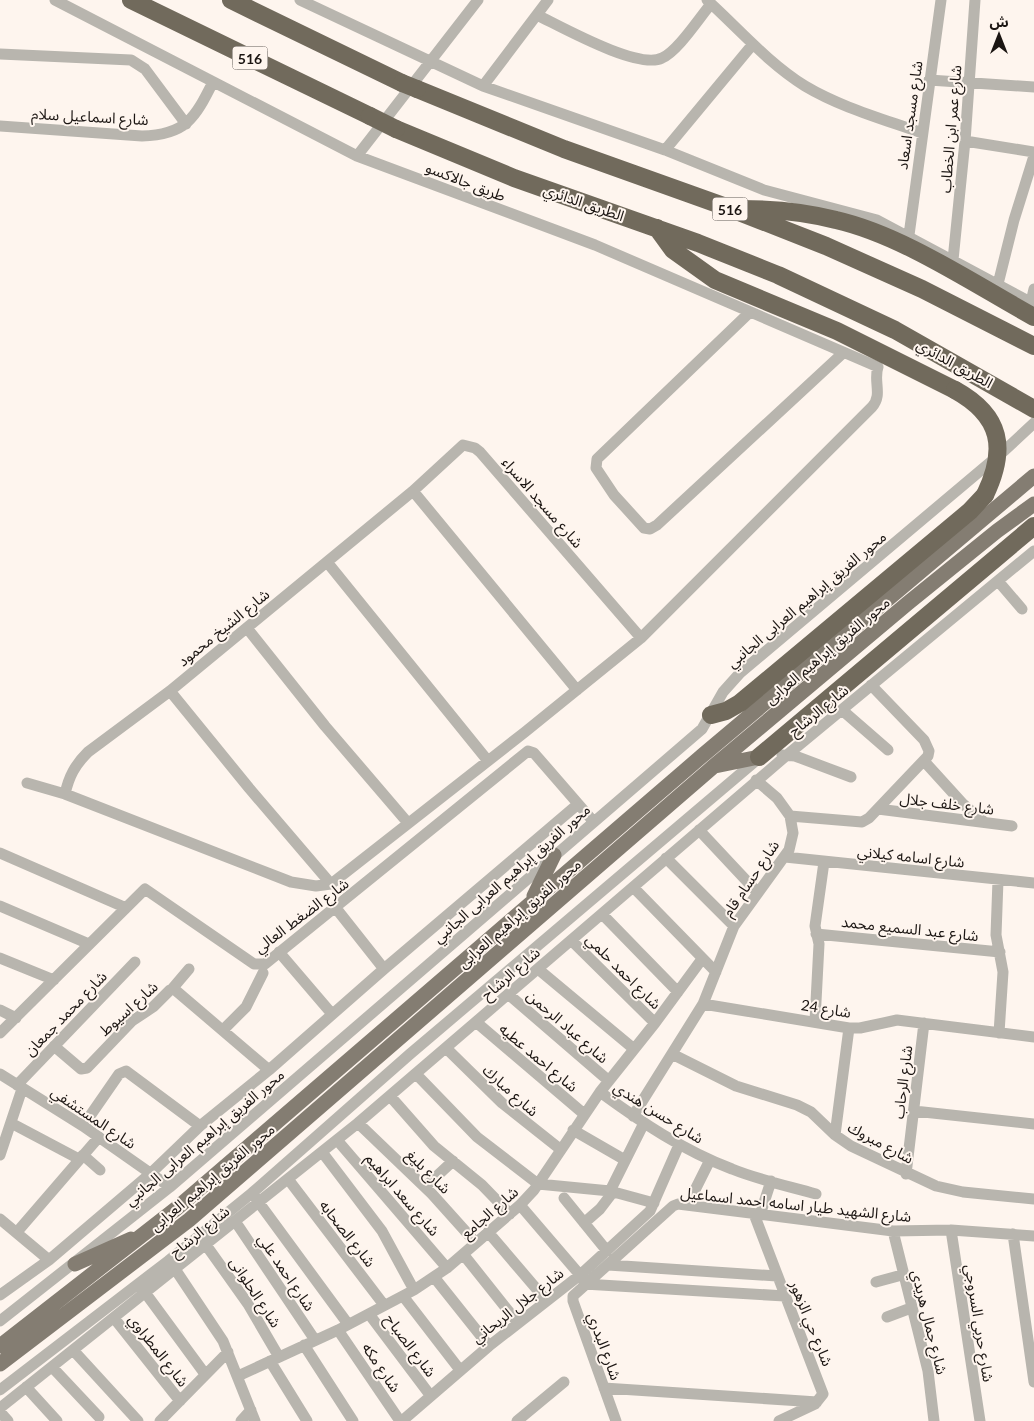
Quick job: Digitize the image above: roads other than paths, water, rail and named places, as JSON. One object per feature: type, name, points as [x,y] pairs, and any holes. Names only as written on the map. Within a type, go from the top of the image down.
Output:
[{"type":"highway","name":"الطريق الدائري","points":[[131,0],[396,129],[514,178],[738,258],[825,296],[902,334],[1009,393],[1034,409]]},
{"type":"highway","name":"516","points":[[231,0],[409,86],[564,149],[729,208],[874,267],[1034,346]]},
{"type":"highway","points":[[729,208],[766,209],[796,213],[857,226],[1033,308]]},
{"type":"highway","points":[[657,228],[673,250],[715,280],[837,331],[955,390],[977,404],[987,414],[998,438],[997,465],[985,495],[970,511],[740,703],[726,711],[712,715]]},
{"type":"highway","points":[[759,757],[1032,528]]},
{"type":"main road","name":"محور الفريق إبراهيم العرابى","points":[[0,1346],[148,1232],[531,902],[1034,476]]},
{"type":"main road","name":"محور الفريق إبراهيم العرابى","points":[[0,1364],[189,1220],[714,766],[908,603],[997,531],[1034,504]]},
{"type":"main road","points":[[714,766],[759,757]]},
{"type":"main road","points":[[531,902],[554,855]]},
{"type":"main road","points":[[75,1264],[148,1232]]},
{"type":"street","name":"طريق جالاكسو","points":[[55,0],[357,156],[596,245],[749,313],[878,367],[876,378],[878,394],[872,407],[641,638]]},
{"type":"street","points":[[302,0],[483,86],[665,150],[764,190],[864,215],[909,235],[998,284],[1033,308]]},
{"type":"street","points":[[357,156],[478,0]]},
{"type":"street","points":[[483,86],[548,0]]},
{"type":"street","name":"شارع مسجد اسعاد","points":[[909,235],[941,0]]},
{"type":"street","name":"شارع عمر ابن الخطاب","points":[[953,260],[966,141],[975,0]]},
{"type":"street","points":[[537,15],[608,49],[636,60],[657,60],[669,54],[709,2],[778,66],[819,94],[922,133]]},
{"type":"street","points":[[665,150],[753,44]]},
{"type":"street","points":[[0,54],[131,60],[145,69],[186,124]]},
{"type":"street","points":[[929,80],[1034,87]]},
{"type":"street","name":"شارع اسماعيل سلام","points":[[0,126],[142,136],[166,134],[186,124],[198,111],[213,82]]},
{"type":"street","points":[[966,141],[1034,152]]},
{"type":"street","points":[[998,284],[1014,220],[1034,156]]},
{"type":"street","points":[[1033,308],[1034,289]]},
{"type":"street","points":[[749,313],[597,458],[596,468],[614,495],[644,528],[650,529],[657,526],[843,353]]},
{"type":"street","name":"محور الفريق إبراهيم العرابى الجانبي","points":[[0,1321],[75,1264],[170,1186],[702,729],[712,715],[723,692],[740,672],[1034,422]]},
{"type":"street","name":"شارع مسجد الاسراء","points":[[413,491],[460,446],[474,448],[641,638]]},
{"type":"street","points":[[413,491],[577,690]]},
{"type":"street","name":"شارع الشيخ محمود","points":[[65,794],[69,778],[77,764],[88,752],[170,691],[413,491]]},
{"type":"street","name":"شارع الرشاح","points":[[0,1410],[114,1318],[142,1288],[175,1269],[235,1221],[255,1198],[288,1179],[358,1123],[756,780],[1034,552]]},
{"type":"street","points":[[327,562],[488,761]]},
{"type":"street","points":[[998,582],[1022,609]]},
{"type":"street","points":[[247,628],[325,726],[408,824]]},
{"type":"street","points":[[28,783],[65,794],[291,882],[322,887],[331,884],[526,732],[641,638]]},
{"type":"street","points":[[756,780],[777,798],[790,816],[855,822],[869,818],[924,761],[929,750],[924,740],[871,686]]},
{"type":"street","points":[[170,691],[331,884]]},
{"type":"street","points":[[842,710],[888,750]]},
{"type":"street","points":[[526,732],[534,753],[593,821]]},
{"type":"street","name":"شارع الضغط العالي","points":[[0,1033],[141,890],[148,889],[254,964],[265,964],[525,753],[534,753]]},
{"type":"street","points":[[0,1390],[142,1288],[255,1198],[410,1054],[759,757],[787,755],[851,777]]},
{"type":"street","points":[[924,761],[962,804],[986,822]]},
{"type":"street","points":[[0,1295],[49,1260],[150,1174],[200,1126],[269,1070],[384,969],[578,805]]},
{"type":"street","name":"شارع خلف جلال","points":[[878,809],[1012,826]]},
{"type":"street","name":"شارع حسام قام","points":[[584,1223],[600,1209],[611,1192],[625,1160],[638,1120],[672,1054],[703,1004],[734,926],[785,857],[792,841],[790,816]]},
{"type":"street","points":[[699,830],[758,893]]},
{"type":"street","points":[[0,854],[124,908]]},
{"type":"street","name":"شارع اسامه كيلاني","points":[[785,857],[1034,883]]},
{"type":"street","points":[[666,858],[734,926]]},
{"type":"street","points":[[815,1021],[819,944],[815,926],[824,862]]},
{"type":"street","points":[[998,880],[996,928],[1004,972],[999,1032]]},
{"type":"street","points":[[633,887],[716,972]]},
{"type":"street","points":[[0,906],[89,944]]},
{"type":"street","points":[[335,907],[384,969]]},
{"type":"street","points":[[602,914],[678,992]]},
{"type":"street","name":"شارع عبد السميع محمد","points":[[816,934],[1000,952]]},
{"type":"street","name":"شارع احمد حلمي","points":[[571,940],[655,1024]]},
{"type":"street","points":[[279,952],[332,1014]]},
{"type":"street","points":[[0,958],[54,980]]},
{"type":"street","name":"شارع الجامع","points":[[238,1376],[343,1327],[408,1293],[447,1268],[510,1214],[538,1184],[600,1092],[655,1024],[702,959]]},
{"type":"street","name":"شارع محمد جمعان","points":[[19,1087],[54,1046],[135,962]]},
{"type":"street","points":[[172,989],[189,969]]},
{"type":"street","points":[[538,969],[634,1049]]},
{"type":"street","points":[[223,1030],[246,1007],[262,974]]},
{"type":"street","name":"شارع اسيوط","points":[[54,1046],[81,1069],[87,1068],[132,1021],[153,1007],[172,989],[269,1070]]},
{"type":"street","name":"شارع عباد الرحمن","points":[[508,994],[609,1081]]},
{"type":"street","name":"شارع 24","points":[[703,1004],[815,1021],[848,1028],[860,1028],[897,1020],[1034,1037]]},
{"type":"street","points":[[0,1010],[16,1018]]},
{"type":"street","name":"شارع احمد عطيه","points":[[476,1022],[584,1114]]},
{"type":"street","name":"شارع الرحاب","points":[[906,1174],[924,1023]]},
{"type":"street","points":[[835,1135],[848,1028]]},
{"type":"street","name":"شارع مبارك","points":[[446,1048],[502,1103],[560,1149]]},
{"type":"street","name":"شارع مبروك","points":[[672,1054],[736,1086],[797,1104],[824,1122],[835,1135],[851,1146],[906,1174],[949,1189],[1034,1199]]},
{"type":"street","points":[[83,1126],[119,1074],[126,1071],[200,1126]]},
{"type":"street","name":"شارع المستشفي","points":[[0,1074],[83,1126],[170,1186]]},
{"type":"street","points":[[416,1074],[477,1137],[538,1184],[611,1192],[652,1207],[679,1145]]},
{"type":"street","points":[[0,1155],[12,1124],[19,1087]]},
{"type":"street","name":"شارع حسن هندي","points":[[600,1092],[638,1120],[679,1145],[710,1160],[816,1194]]},
{"type":"street","points":[[390,1096],[434,1146],[482,1185],[510,1214]]},
{"type":"street","points":[[914,1111],[1034,1124]]},
{"type":"street","name":"شارع بليغ","points":[[358,1123],[425,1187],[476,1243]]},
{"type":"street","points":[[12,1124],[81,1157],[100,1170]]},
{"type":"street","points":[[573,1130],[625,1160]]},
{"type":"street","points":[[18,1232],[99,1137]]},
{"type":"street","name":"شارع سعد ابراهيم","points":[[337,1140],[447,1268]]},
{"type":"street","points":[[322,1152],[382,1231],[408,1293],[460,1370]]},
{"type":"street","points":[[694,1192],[710,1160]]},
{"type":"street","points":[[425,1187],[453,1161]]},
{"type":"street","name":"شارع الصحابه","points":[[288,1179],[384,1305]]},
{"type":"street","points":[[757,1215],[771,1181]]},
{"type":"street","name":"شارع مكه","points":[[255,1198],[343,1327],[401,1421]]},
{"type":"street","points":[[564,1198],[607,1251]]},
{"type":"street","name":"شارع الشهيد طيار اسامه احمد اسماعيل","points":[[582,1279],[608,1264],[673,1206],[678,1204],[893,1230],[951,1230],[1034,1236]]},
{"type":"street","points":[[520,1205],[582,1279],[785,1296]]},
{"type":"street","name":"شارع جلال الريحاني","points":[[401,1421],[546,1300],[582,1279],[607,1251],[652,1207]]},
{"type":"street","name":"شارع حي الزهور","points":[[757,1215],[777,1276],[822,1389],[819,1402]]},
{"type":"street","points":[[0,1219],[18,1232],[49,1260]]},
{"type":"street","name":"شارع احمد علي","points":[[235,1221],[309,1342],[353,1421]]},
{"type":"street","name":"شارع جمال هريدي","points":[[893,1230],[902,1275],[928,1372],[934,1421]]},
{"type":"street","name":"شارع حربي السروجي","points":[[951,1230],[980,1421]]},
{"type":"street","points":[[488,1232],[546,1300]]},
{"type":"street","points":[[1013,1234],[1034,1382]]},
{"type":"street","name":"شارع الحلوانى","points":[[206,1245],[248,1304],[307,1421]]},
{"type":"street","points":[[463,1254],[518,1323]]},
{"type":"street","points":[[608,1264],[777,1276]]},
{"type":"street","points":[[175,1269],[228,1352],[256,1421]]},
{"type":"street","points":[[876,1282],[902,1275]]},
{"type":"street","points":[[434,1277],[489,1346]]},
{"type":"street","name":"شارع البدري","points":[[582,1279],[575,1292],[573,1301],[616,1421]]},
{"type":"street","points":[[142,1288],[205,1374]]},
{"type":"street","points":[[887,1317],[911,1308]]},
{"type":"street","name":"شارع الصباح","points":[[369,1314],[430,1395]]},
{"type":"street","name":"شارع المطراوي","points":[[114,1318],[180,1401]]},
{"type":"street","points":[[73,1350],[138,1421]]},
{"type":"street","points":[[160,1421],[228,1352]]},
{"type":"street","points":[[52,1367],[99,1417]]},
{"type":"street","points":[[517,1421],[564,1382]]},
{"type":"street","points":[[26,1388],[57,1421]]},
{"type":"street","points":[[604,1388],[819,1402]]},
{"type":"street","points":[[779,1421],[819,1402]]},
{"type":"street","points":[[416,1408],[421,1421]]},
{"type":"street","points":[[0,1410],[8,1421]]},
{"type":"street","points":[[241,1421],[251,1410]]}]
